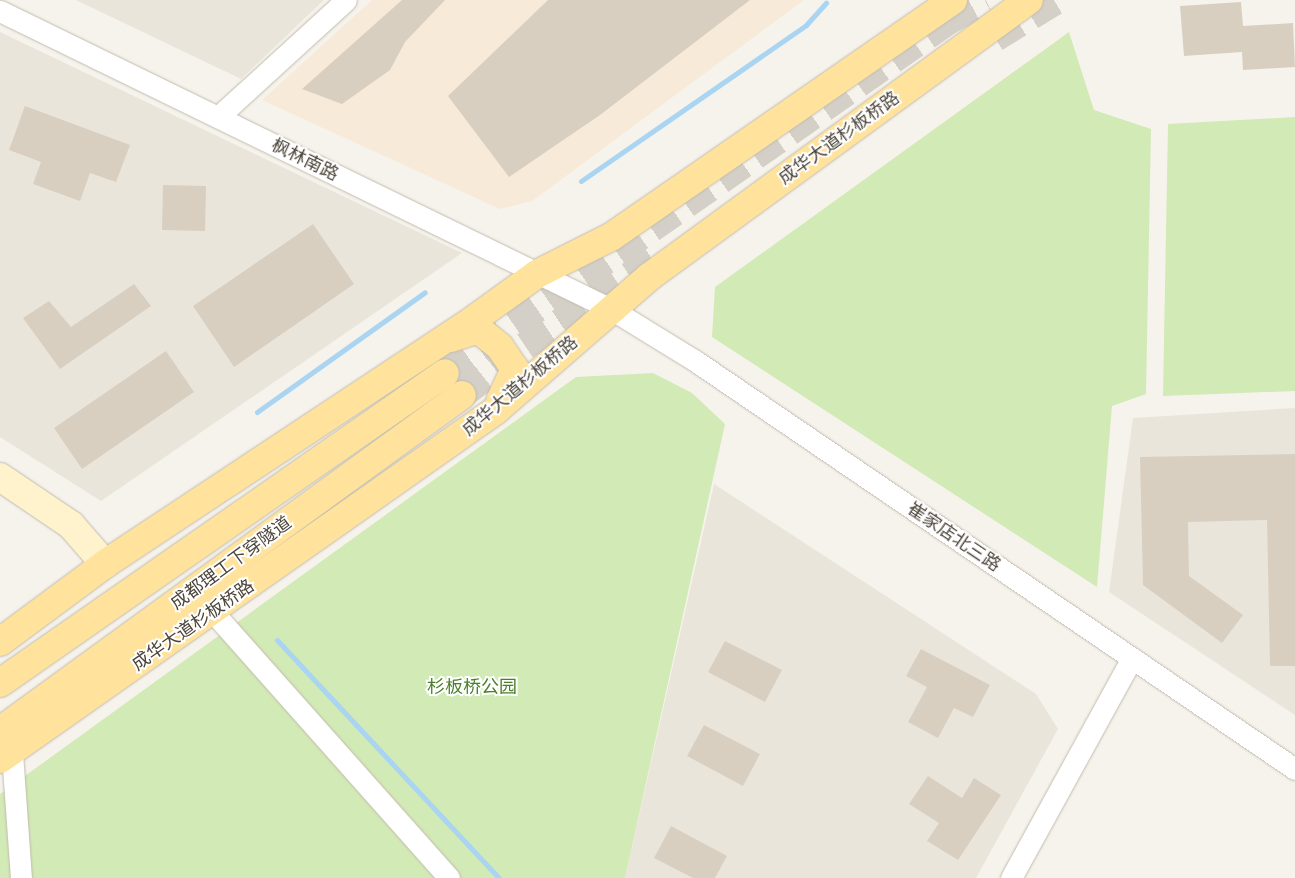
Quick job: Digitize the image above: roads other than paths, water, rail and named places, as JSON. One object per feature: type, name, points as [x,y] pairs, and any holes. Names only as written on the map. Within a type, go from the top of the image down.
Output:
[{"type":"main road","points":[[0,642],[105,564],[442,341],[537,274],[611,237],[953,0]]},
{"type":"main road","name":"成华大道杉板桥路","points":[[4,748],[212,612],[495,411],[649,277],[1029,0]]},
{"type":"main road","points":[[442,341],[478,329],[500,347],[515,369],[495,411]]},
{"type":"main road","name":"成都理工下穿隧道","points":[[0,683],[444,373]]},
{"type":"main road","name":"成都理工下穿隧道","points":[[4,748],[462,395]]},
{"type":"street","points":[[218,117],[346,0]]},
{"type":"street","name":"枫林南路","points":[[0,11],[611,309]]},
{"type":"street","name":"崔家店北三路","points":[[611,309],[694,360],[1295,769]]},
{"type":"street","points":[[0,477],[71,525],[105,564]]},
{"type":"street","points":[[212,612],[448,878]]},
{"type":"street","points":[[1011,878],[1132,658]]},
{"type":"street","points":[[4,748],[21,878]]},
{"type":"waterway","points":[[581,181],[806,25],[826,3]]},
{"type":"waterway","points":[[257,412],[425,292]]},
{"type":"waterway","points":[[277,640],[499,878]]},
{"type":"tunnel","points":[[445,373],[948,21],[986,0]]},
{"type":"tunnel","points":[[995,38],[1057,0]]},
{"type":"tunnel","points":[[462,395],[525,346],[659,256]]},
{"type":"park label","name":"杉板桥公园","points":[[472,687]]}]
